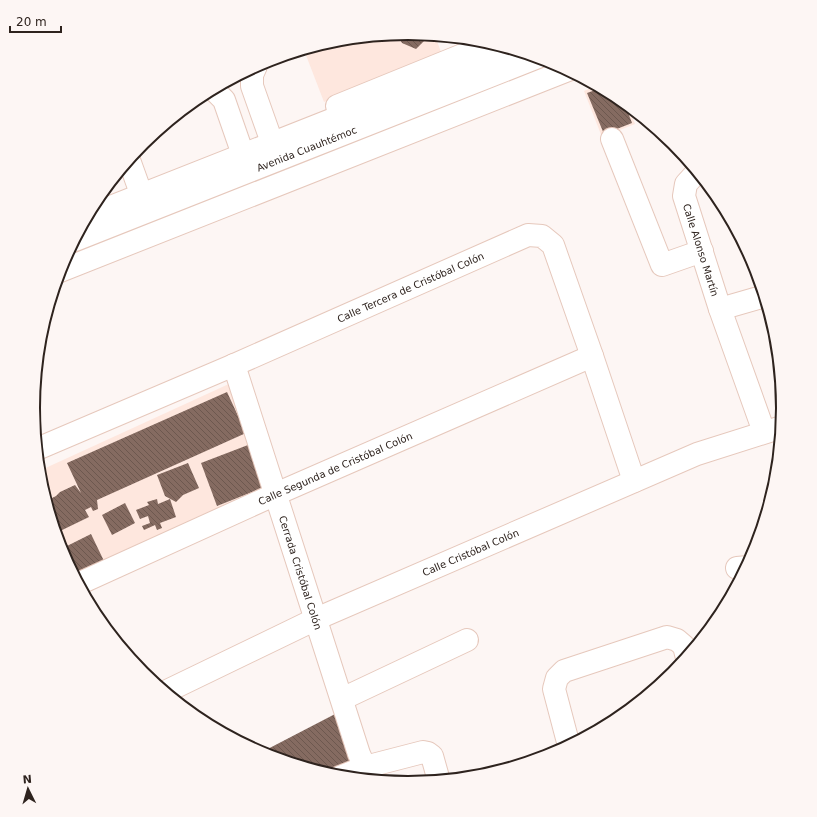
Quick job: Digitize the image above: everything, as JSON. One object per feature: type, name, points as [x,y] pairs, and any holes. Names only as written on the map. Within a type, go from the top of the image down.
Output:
[{"type":"street","points":[[107,197],[240,146],[481,47]]},
{"type":"street","name":"Avenida Cuauhtémoc","points":[[96,213],[502,53]]},
{"type":"street","name":"Avenida Cuauhtémoc","points":[[82,237],[529,61]]},
{"type":"street","points":[[68,268],[560,73]]},
{"type":"street","points":[[252,75],[252,86],[269,134]]},
{"type":"street","points":[[217,93],[224,100],[240,146]]},
{"type":"street","points":[[612,139],[662,265],[702,251]]},
{"type":"street","points":[[131,166],[138,185]]},
{"type":"street","name":"Calle Alonso Martín","points":[[694,176],[686,184],[684,196],[720,309],[773,430]]},
{"type":"street","name":"Calle Tercera de Cristóbal Colón","points":[[42,447],[234,365],[528,235],[542,236],[553,245],[634,481]]},
{"type":"street","name":"Calle Alonso Martín","points":[[720,309],[759,298]]},
{"type":"street","name":"Calle Segunda de Cristóbal Colón","points":[[83,582],[276,494],[592,356]]},
{"type":"street","name":"Cerrada Cristóbal Colón","points":[[234,365],[359,754],[367,773]]},
{"type":"street","name":"Calle Cristóbal Colón","points":[[170,689],[316,619],[634,481],[697,454],[773,430]]},
{"type":"street","points":[[568,741],[554,689],[557,678],[564,671],[668,637],[677,640],[684,646],[685,652]]},
{"type":"street","points":[[342,699],[467,640]]},
{"type":"street","points":[[367,773],[423,752],[432,756],[437,776]]},
{"type":"shaded area","points":[[408,40],[437,41],[443,57],[324,102],[306,55],[360,43]]},
{"type":"shaded area","points":[[591,88],[593,89],[631,115],[635,124],[602,137],[584,91]]},
{"type":"shaded area","points":[[231,383],[267,489],[80,576],[68,550],[60,527],[45,468]]},
{"type":"building","points":[[401,40],[424,41],[416,49],[402,43]]},
{"type":"building","points":[[595,90],[613,102],[628,112],[632,123],[604,134],[587,93]]},
{"type":"building","points":[[227,392],[246,433],[97,500],[98,509],[93,511],[91,507],[85,510],[89,517],[61,530],[52,498],[60,492],[75,485],[81,493],[67,463]]},
{"type":"building","points":[[248,445],[265,487],[217,506],[201,463]]},
{"type":"building","points":[[188,463],[199,488],[183,495],[176,502],[165,496],[157,475]]},
{"type":"building","points":[[157,499],[158,504],[170,499],[176,517],[160,523],[162,528],[157,530],[155,525],[144,530],[142,526],[150,523],[148,516],[140,519],[136,510],[149,505],[147,502]]},
{"type":"building","points":[[125,503],[135,523],[112,535],[102,515]]},
{"type":"building","points":[[91,534],[104,561],[79,573],[67,546]]},
{"type":"building","points":[[337,713],[352,760],[336,770],[267,749]]}]
